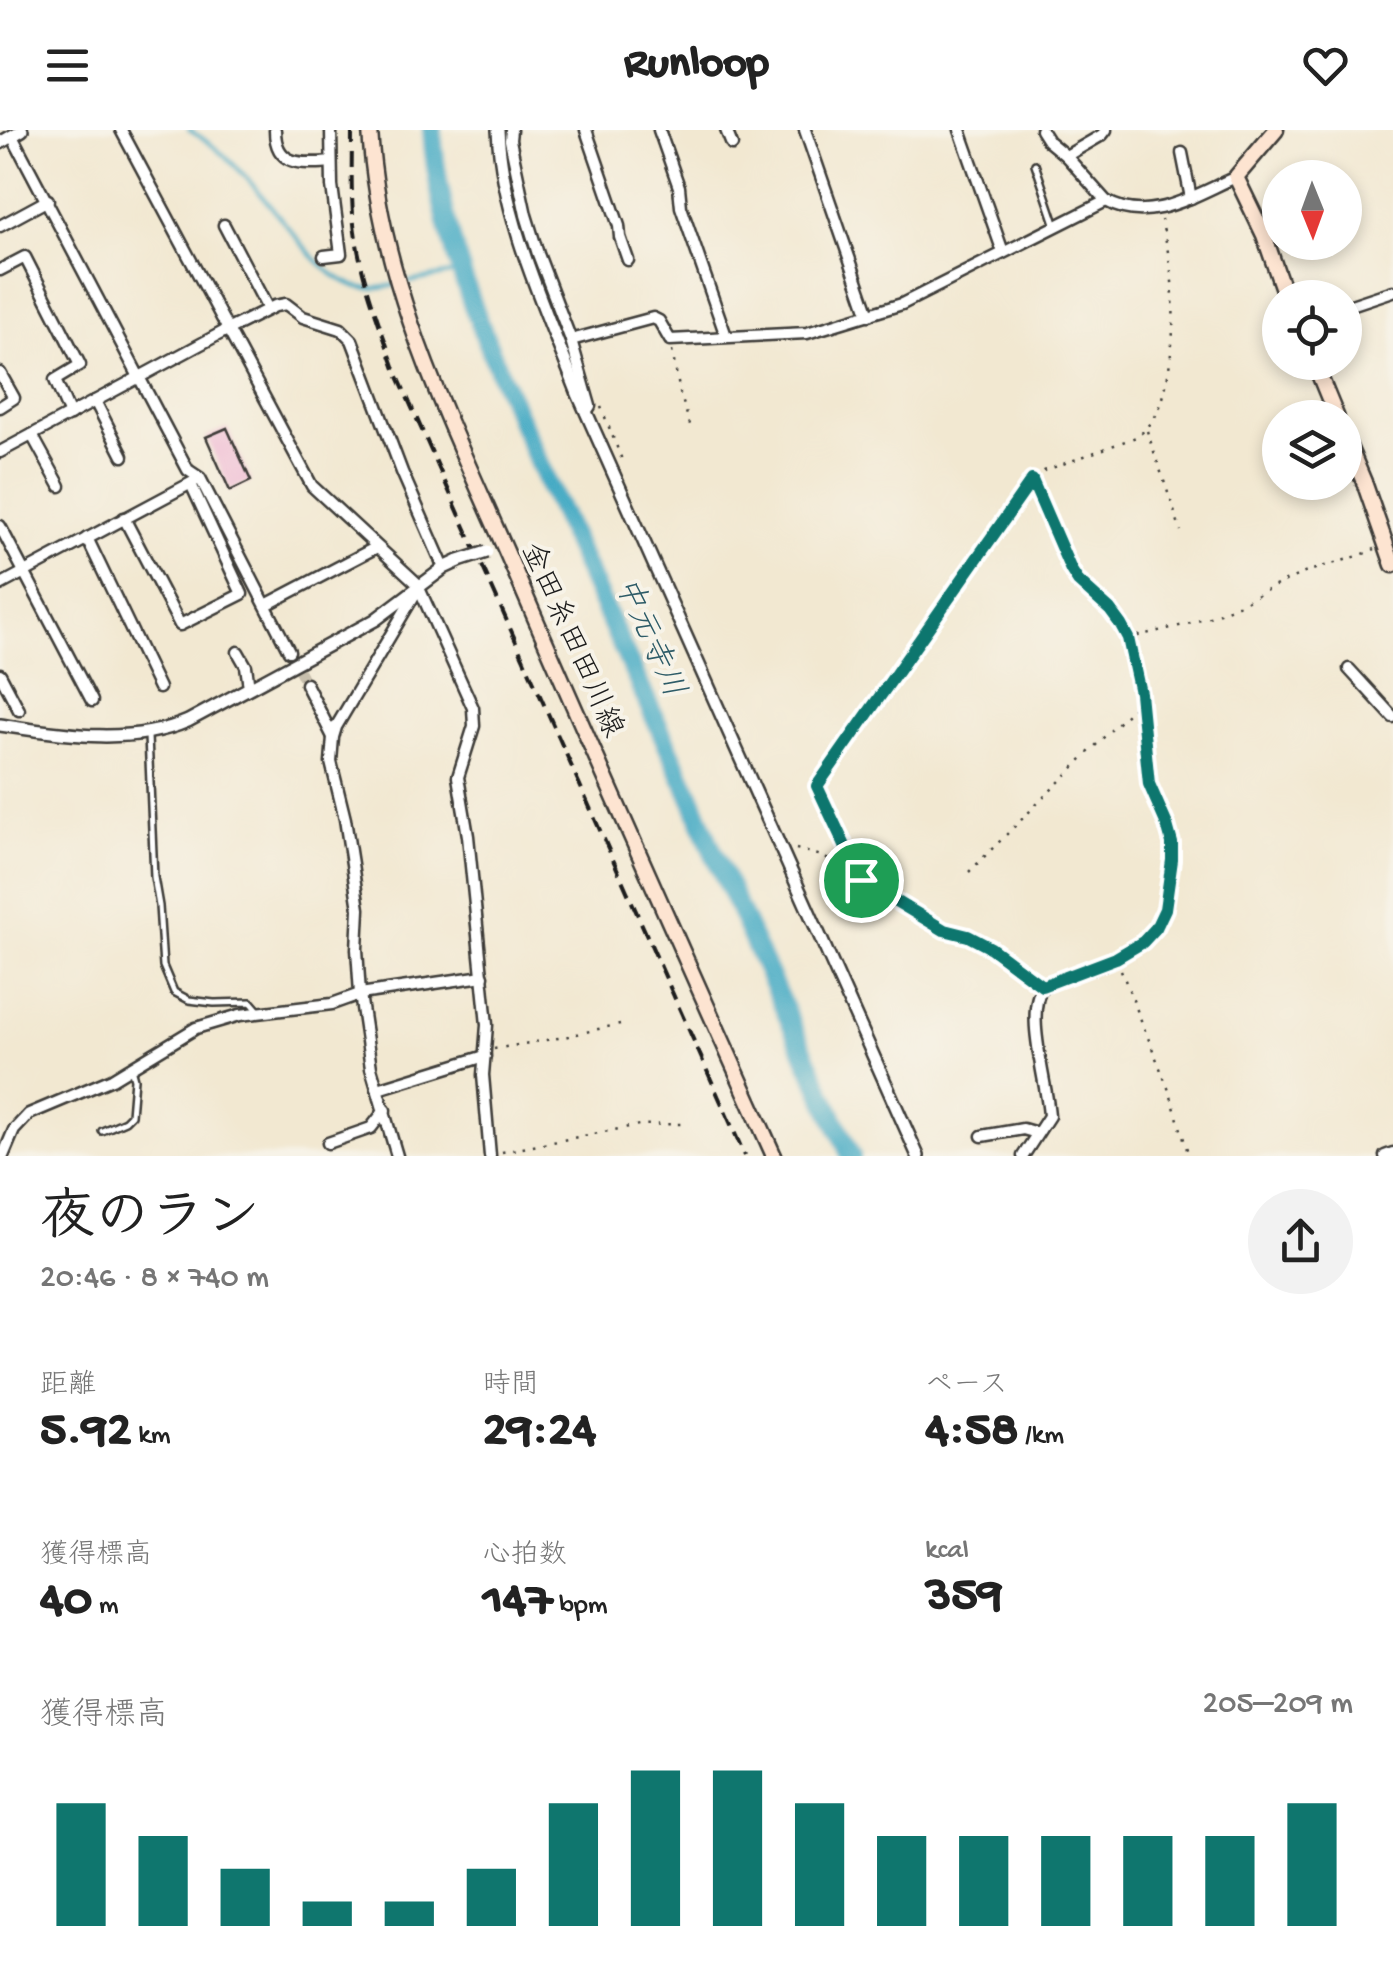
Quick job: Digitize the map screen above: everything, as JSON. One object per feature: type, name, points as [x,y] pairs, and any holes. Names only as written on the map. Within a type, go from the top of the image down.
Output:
[{"type":"main road","name":"金田糸田田川線","points":[[370,130],[376,194],[399,293],[449,420],[774,1156]]},
{"type":"main road","points":[[1276,130],[1236,177],[1264,235],[1280,280]]},
{"type":"main road","points":[[1362,481],[1393,565]]},
{"type":"street","points":[[121,130],[312,486],[420,586],[473,708],[474,726],[458,777],[468,836],[487,1025],[483,1074],[490,1155]]},
{"type":"street","points":[[275,130],[278,149],[288,159],[300,164],[331,162]]},
{"type":"street","points":[[324,256],[341,254],[332,186],[332,130]]},
{"type":"street","points":[[498,130],[505,190],[544,306],[586,412],[918,1156]]},
{"type":"street","points":[[511,130],[526,215],[571,340],[590,406],[586,412]]},
{"type":"street","points":[[586,130],[628,260]]},
{"type":"street","points":[[659,130],[726,336]]},
{"type":"street","points":[[726,130],[732,145]]},
{"type":"street","points":[[805,130],[869,315]]},
{"type":"street","points":[[960,130],[1003,252]]},
{"type":"street","points":[[1041,130],[1113,205],[1134,210],[1158,209],[1236,177]]},
{"type":"street","points":[[1066,156],[1106,130]]},
{"type":"street","points":[[0,143],[17,133],[188,470],[289,651]]},
{"type":"street","points":[[1182,153],[1191,198]]},
{"type":"street","points":[[0,226],[48,200]]},
{"type":"street","points":[[571,340],[653,318],[660,321],[670,340],[807,333],[902,304],[1106,201]]},
{"type":"street","points":[[224,225],[268,310]]},
{"type":"street","points":[[0,270],[25,257],[80,365],[55,380],[70,415]]},
{"type":"street","points":[[1362,301],[1393,290]]},
{"type":"street","points":[[1,448],[32,436],[227,330],[286,304],[303,317],[341,329],[352,340],[402,472],[444,568]]},
{"type":"street","points":[[0,372],[14,398],[0,407]]},
{"type":"street","points":[[95,402],[124,456]]},
{"type":"street","points":[[32,436],[60,486]]},
{"type":"street","points":[[0,585],[196,481]]},
{"type":"street","points":[[124,518],[180,625],[242,594],[196,481]]},
{"type":"street","points":[[0,526],[92,701]]},
{"type":"street","points":[[87,538],[160,688]]},
{"type":"street","points":[[0,725],[108,735],[169,729],[375,620],[444,568],[504,546]]},
{"type":"street","points":[[266,605],[376,547]]},
{"type":"street","points":[[397,1156],[371,1068],[360,994],[358,909],[345,819],[331,762],[336,726],[419,588]]},
{"type":"street","points":[[238,652],[246,666],[249,687]]},
{"type":"street","points":[[1350,669],[1393,717]]},
{"type":"street","points":[[0,674],[19,710]]},
{"type":"street","points":[[306,684],[333,737]]},
{"type":"street","points":[[1023,1156],[1048,1116],[1034,1014],[1036,996],[1042,986],[1116,958]]},
{"type":"street","points":[[2,1156],[14,1130],[29,1114],[112,1079],[196,1028],[240,1016],[332,1004],[360,994],[482,976]]},
{"type":"street","points":[[378,1089],[485,1053]]},
{"type":"street","points":[[328,1144],[371,1128],[385,1110]]},
{"type":"street","points":[[982,1136],[1023,1130],[1038,1133]]},
{"type":"street","points":[[1385,1156],[1393,1153]]},
{"type":"lane","points":[[1036,164],[1056,226]]},
{"type":"lane","points":[[148,733],[162,966],[174,992],[189,1000],[251,1002],[261,1014]]},
{"type":"lane","points":[[102,1131],[132,1115],[131,1068]]},
{"type":"path","points":[[861,880],[817,786],[1032,480],[1044,471],[1136,437],[1147,430],[1161,407],[1174,332],[1175,297],[1170,252],[1158,209]]},
{"type":"path","points":[[670,340],[680,393],[692,428]]},
{"type":"path","points":[[595,393],[623,463]]},
{"type":"path","points":[[1147,430],[1181,531]]},
{"type":"path","points":[[1032,480],[1071,570],[1110,610],[1128,638],[1140,700],[1149,784],[1167,825],[1172,860],[1165,909],[1156,928],[1143,942],[1116,958],[1170,1092],[1189,1156]]},
{"type":"path","points":[[1128,638],[1176,629],[1219,614],[1301,574],[1386,544]]},
{"type":"path","points":[[969,872],[1140,700]]},
{"type":"path","points":[[795,849],[822,856],[944,930],[991,948],[1042,986]]},
{"type":"path","points":[[485,1053],[620,1024]]},
{"type":"path","points":[[490,1155],[639,1125],[683,1124]]},
{"type":"building","points":[[227,428],[251,481],[230,491],[206,437]]},
{"type":"waterway","points":[[189,130],[240,171],[330,272],[361,288],[395,285]]},
{"type":"waterway","name":"中元寺川","points":[[432,130],[436,171],[454,250],[497,366],[851,1156]]},
{"type":"waterway","points":[[404,283],[461,272]]},
{"type":"tunnel","points":[[292,656],[306,684]]},
{"type":"railway","points":[[352,130],[353,211],[359,255],[396,372],[745,1156]]},
{"type":"route","points":[[1032,480],[1071,570],[1110,610],[1128,638],[1140,693],[1149,784],[1172,843],[1165,909],[1156,928],[1127,953],[1042,986],[991,948],[944,930],[861,880],[817,786],[1032,480]]}]
